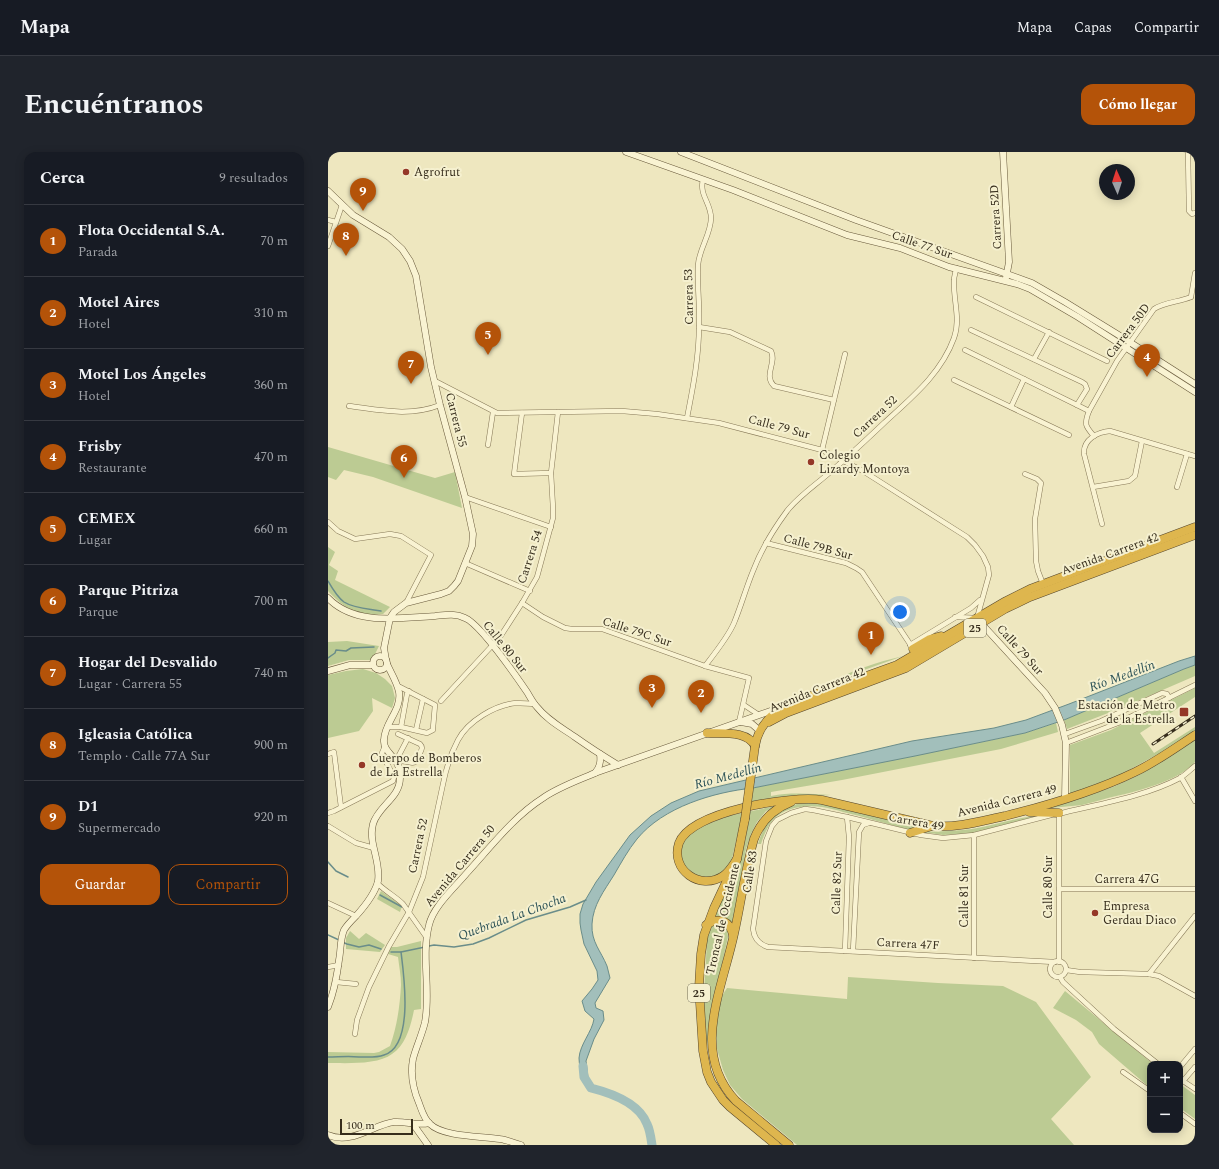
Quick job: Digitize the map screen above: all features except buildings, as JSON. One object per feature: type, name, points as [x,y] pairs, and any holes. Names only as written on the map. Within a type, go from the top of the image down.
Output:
[{"type":"highway","name":"Avenida Carrera 42","points":[[760,731],[773,720],[786,713],[896,673],[915,664],[951,642],[1012,597],[1195,527]]},
{"type":"highway","name":"Avenida Carrera 42","points":[[760,731],[772,714],[786,705],[888,669],[913,649],[925,649],[952,633],[1040,592],[1195,536]]},
{"type":"highway","points":[[913,649],[930,639],[952,633]]},
{"type":"highway","points":[[925,649],[951,642]]},
{"type":"highway","name":"Troncal de Occidente","points":[[760,731],[755,746],[745,819],[737,859],[706,925],[701,954],[699,987],[703,1051],[707,1072],[716,1091],[730,1107],[776,1145]]},
{"type":"highway","points":[[707,733],[741,735],[750,739],[755,746]]},
{"type":"highway","name":"Avenida Carrera 49","points":[[813,798],[933,826],[960,826],[1023,811],[1106,785],[1136,772],[1195,735]]},
{"type":"highway","points":[[737,859],[724,876],[715,880],[699,881],[687,874],[679,863],[678,848],[684,834],[690,829],[719,815],[739,808],[759,804],[796,798],[813,798]]},
{"type":"highway","name":"Troncal de Occidente","points":[[789,1145],[736,1101],[723,1086],[715,1068],[712,1049],[713,1017],[732,941],[756,833],[766,818],[778,808],[794,801],[813,798]]},
{"type":"highway","points":[[1023,811],[1059,813]]},
{"type":"highway","points":[[910,833],[933,826]]},
{"type":"highway","points":[[706,925],[716,920],[726,923],[732,930],[732,941]]},
{"type":"street","name":"Calle 77 Sur","points":[[626,152],[847,235],[900,248],[956,268],[1030,289],[1078,317],[1195,392]]},
{"type":"street","name":"Calle 77 Sur","points":[[682,152],[693,154],[856,220],[1032,284],[1065,302],[1195,384]]},
{"type":"street","name":"Carrera 52D","points":[[1003,152],[1009,259],[1006,282]]},
{"type":"street","points":[[1188,152],[1189,211],[1192,214],[1195,213]]},
{"type":"street","name":"Carrera 53","points":[[687,418],[697,365],[699,327],[698,266],[711,218],[701,187],[703,180]]},
{"type":"street","name":"Carrera 55","points":[[328,191],[353,215],[389,237],[402,249],[410,261],[416,276],[440,405],[465,497],[473,534],[472,546],[458,581],[449,591],[434,597],[414,600],[406,603],[394,612],[390,618]]},
{"type":"street","points":[[328,246],[342,205]]},
{"type":"street","points":[[328,220],[336,222]]},
{"type":"street","name":"Carrera 52","points":[[705,666],[733,624],[753,571],[766,543],[788,510],[797,500],[844,460],[920,390],[943,360],[955,336],[957,323],[954,280],[956,268]]},
{"type":"street","name":"Carrera 50D","points":[[1094,436],[1087,429],[1085,424],[1086,420],[1089,411],[1117,361],[1154,309],[1160,306],[1193,298],[1195,273]]},
{"type":"street","points":[[976,297],[1107,361]]},
{"type":"street","points":[[699,327],[730,332],[771,351],[773,354],[769,378],[774,386],[834,400]]},
{"type":"street","points":[[971,330],[1085,384],[1087,389],[1086,392],[1077,405]]},
{"type":"street","points":[[1034,359],[1048,332]]},
{"type":"street","points":[[965,350],[1089,411]]},
{"type":"street","points":[[822,450],[845,354]]},
{"type":"street","points":[[1011,407],[1024,379]]},
{"type":"street","points":[[954,380],[1068,435]]},
{"type":"street","name":"Calle 79 Sur","points":[[435,381],[493,412],[502,414],[630,411],[719,423],[822,450],[864,471],[959,531],[975,545],[983,556],[988,567],[989,575],[981,599],[979,621],[1051,700],[1062,725],[1066,743],[1065,799]]},
{"type":"street","points":[[349,406],[407,412],[424,410],[440,405]]},
{"type":"street","points":[[488,445],[493,412]]},
{"type":"street","name":"Carrera 54","points":[[441,701],[500,637],[530,591],[537,577],[553,518],[551,473],[558,412]]},
{"type":"street","points":[[522,413],[514,474],[551,473]]},
{"type":"street","points":[[1102,524],[1083,448],[1085,444],[1094,436],[1101,432],[1110,431],[1195,456]]},
{"type":"street","points":[[1093,487],[1129,481],[1132,479],[1135,476],[1142,441]]},
{"type":"street","points":[[1178,487],[1187,454]]},
{"type":"street","points":[[1025,474],[1037,479],[1041,483],[1035,519],[1036,561],[1043,584]]},
{"type":"street","points":[[465,497],[551,527]]},
{"type":"street","points":[[328,522],[338,531],[355,539],[390,534],[401,536],[432,555],[406,603]]},
{"type":"street","name":"Calle 79B Sur","points":[[766,543],[846,563],[862,572],[913,649]]},
{"type":"street","points":[[465,563],[530,591]]},
{"type":"street","name":"Calle 80 Sur","points":[[328,598],[340,607],[355,615],[372,618],[451,615],[465,617],[492,645],[535,704],[553,722],[578,737],[600,754],[618,765]]},
{"type":"street","points":[[913,649],[955,617],[974,606],[981,599]]},
{"type":"street","name":"Calle 79C Sur","points":[[522,603],[543,617],[565,628],[602,629],[705,666],[749,678],[744,705]]},
{"type":"street","points":[[955,617],[979,621]]},
{"type":"street","points":[[390,618],[384,648],[374,661],[374,665],[376,669],[393,678]]},
{"type":"street","points":[[328,1007],[336,982],[342,936],[346,927],[369,900],[378,883],[378,869],[372,830],[375,818],[382,807],[397,791],[399,785],[400,777],[396,761],[383,742],[387,728],[399,703],[398,686],[393,678],[387,662],[384,648]]},
{"type":"street","points":[[376,658],[382,657],[387,662]]},
{"type":"street","points":[[380,670],[385,668],[387,662]]},
{"type":"street","points":[[328,671],[350,665],[374,665]]},
{"type":"street","points":[[387,728],[401,727],[427,733],[433,728],[435,705],[398,686]]},
{"type":"street","points":[[1066,743],[1107,728],[1194,686]]},
{"type":"street","points":[[401,727],[407,694],[409,692]]},
{"type":"street","points":[[1065,734],[1121,712],[1162,693],[1167,694],[1169,698]]},
{"type":"street","points":[[416,730],[422,699]]},
{"type":"street","name":"Carrera 52","points":[[355,1034],[357,1020],[369,986],[389,946],[409,912],[423,877],[446,770],[458,740],[475,720],[489,712],[512,704],[535,704]]},
{"type":"street","points":[[759,715],[744,705],[739,722],[752,724],[760,731]]},
{"type":"street","name":"Avenida Carrera 50","points":[[429,1123],[424,1117],[416,1096],[412,1075],[413,1058],[422,1032],[426,1012],[426,940],[429,923],[434,912],[450,893],[518,817],[549,794],[566,785],[618,765],[786,705]]},
{"type":"street","points":[[1081,728],[1084,736]]},
{"type":"street","points":[[396,761],[407,761],[412,764],[416,763],[422,749],[420,744],[398,734]]},
{"type":"street","points":[[396,761],[408,738]]},
{"type":"street","points":[[328,812],[393,781],[394,777],[382,753],[385,746]]},
{"type":"street","points":[[328,754],[334,752],[341,807]]},
{"type":"street","points":[[595,774],[600,766],[600,754]]},
{"type":"street","name":"Carrera 49","points":[[791,813],[805,809],[847,817],[929,837],[943,838],[974,835],[1140,794],[1181,777],[1195,766]]},
{"type":"street","points":[[1181,777],[1195,801]]},
{"type":"street","name":"Calle 83","points":[[760,944],[755,938],[753,929],[766,841],[772,826],[777,820],[791,813]]},
{"type":"street","name":"Calle 80 Sur","points":[[1057,962],[1059,813]]},
{"type":"street","name":"Calle 82 Sur","points":[[845,951],[849,837],[847,817]]},
{"type":"street","name":"Calle 82 Sur","points":[[854,951],[859,832],[863,825],[869,823]]},
{"type":"street","points":[[328,826],[356,843],[374,848]]},
{"type":"street","name":"Calle 81 Sur","points":[[974,835],[974,958]]},
{"type":"street","points":[[378,883],[384,890],[399,900],[409,912],[426,940]]},
{"type":"street","name":"Carrera 47G","points":[[1059,889],[1195,889]]},
{"type":"street","points":[[328,903],[356,916]]},
{"type":"street","points":[[1149,974],[1195,916]]},
{"type":"street","name":"Carrera 47F","points":[[760,944],[768,947],[1057,962]]},
{"type":"street","points":[[1066,970],[1064,964],[1057,962],[1052,966],[1051,970],[1055,976],[1060,977],[1114,1029],[1154,1061]]},
{"type":"street","points":[[328,967],[339,965]]},
{"type":"street","points":[[1066,970],[1080,972],[1149,974],[1159,976],[1195,996]]},
{"type":"street","points":[[1060,977],[1066,970]]},
{"type":"street","points":[[336,982],[356,984]]},
{"type":"street","points":[[1183,1063],[1195,1049]]},
{"type":"street","points":[[1183,1079],[1195,1067]]},
{"type":"street","points":[[1123,1072],[1147,1090]]},
{"type":"street","points":[[1183,1081],[1195,1089]]},
{"type":"street","points":[[1183,1115],[1195,1124]]},
{"type":"street","points":[[328,1136],[343,1137],[358,1135],[396,1122],[413,1124],[429,1123],[436,1129],[444,1132],[501,1139],[521,1145]]},
{"type":"street","points":[[413,1124],[428,1145]]},
{"type":"green space","points":[[328,447],[435,478],[455,472],[462,508],[373,477],[344,470],[336,480],[328,477]]},
{"type":"green space","points":[[328,547],[335,552],[329,565],[338,571],[335,580],[390,607],[383,614],[369,615],[354,611],[340,602],[328,591]]},
{"type":"green space","points":[[347,641],[379,646],[372,660],[349,660],[328,666],[328,642]]},
{"type":"green space","points":[[903,656],[828,683],[864,667]]},
{"type":"green space","points":[[1195,665],[1195,676],[1121,708],[1067,729],[1064,720]]},
{"type":"green space","points":[[363,669],[376,673],[392,686],[395,698],[392,708],[372,698],[373,711],[359,731],[328,738],[328,675]]},
{"type":"green space","points":[[1195,688],[1195,697],[1140,733],[1154,753],[1195,727],[1195,731],[1160,753],[1118,776],[1070,794],[1070,745],[1111,730]]},
{"type":"green space","points":[[1056,723],[1058,732],[1001,749],[842,780],[771,792],[771,796],[794,794],[831,795],[799,797],[751,804],[753,788],[1025,733]]},
{"type":"green space","points":[[1195,740],[1195,762],[1187,769],[1167,781],[1082,805],[1051,808],[1113,787],[1139,775]]},
{"type":"green space","points":[[804,802],[823,803],[916,826],[909,830],[830,808],[816,806],[803,807],[783,812],[773,820],[769,825],[761,844],[758,844],[765,827],[774,816],[780,811]]},
{"type":"green space","points":[[780,805],[766,811],[757,822],[751,834],[746,849],[732,925],[723,918],[711,919],[740,859],[749,820],[741,819],[732,859],[725,870],[717,876],[707,879],[691,874],[682,862],[682,846],[687,835],[700,827],[728,816]]},
{"type":"green space","points":[[1039,816],[978,833],[943,835],[923,832],[972,829],[1014,819]]},
{"type":"green space","points":[[381,891],[402,906],[400,912],[377,899]]},
{"type":"green space","points":[[718,924],[727,928],[728,937],[711,1008],[707,1049],[705,1050],[704,993],[707,941],[709,930],[712,926]]},
{"type":"green space","points":[[350,931],[359,939],[366,933],[385,945],[380,952],[346,949],[346,938]]},
{"type":"green space","points":[[421,941],[421,1009],[414,1010],[409,1028],[401,1045],[392,1054],[379,1060],[362,1063],[328,1063],[328,1052],[374,1053],[390,1046],[398,1016],[401,985],[398,957],[388,954],[391,947]]},
{"type":"green space","points":[[848,977],[1003,986],[1036,1002],[1091,1077],[1051,1119],[1074,1145],[797,1145],[742,1099],[730,1085],[723,1070],[717,1049],[716,1028],[720,999],[727,988],[847,999]]},
{"type":"green space","points":[[1065,991],[1149,1061],[1147,1061],[1147,1085],[1099,1044],[1092,1032],[1076,1020],[1053,1008]]},
{"type":"green space","points":[[1183,1086],[1195,1095],[1195,1119],[1183,1110]]},
{"type":"water","points":[[1195,656],[1195,665],[1064,720],[1025,733],[722,793],[690,803],[661,818],[648,828],[634,843],[603,893],[594,911],[592,924],[593,936],[607,966],[610,978],[595,1003],[596,1008],[603,1011],[604,1020],[594,1039],[586,1061],[588,1077],[581,1077],[579,1060],[580,1053],[594,1019],[585,1011],[582,1001],[598,980],[597,971],[584,944],[580,914],[583,904],[596,882],[630,835],[651,816],[671,803],[699,791],[912,741],[994,728],[1026,720]]},
{"type":"waterway","points":[[328,581],[337,595],[344,602],[357,607],[381,611]]},
{"type":"waterway","points":[[328,658],[335,653],[336,650],[346,651],[351,648],[374,647]]},
{"type":"waterway","name":"Quebrada La Chocha","points":[[328,862],[336,871],[348,877]]},
{"type":"waterway","name":"Quebrada La Chocha","points":[[380,895],[402,907]]},
{"type":"waterway","name":"Quebrada La Chocha","points":[[429,946],[454,947],[473,944],[526,920],[570,907],[586,900]]},
{"type":"waterway","points":[[328,935],[339,940]]},
{"type":"waterway","points":[[342,942],[359,947],[369,945],[381,949]]},
{"type":"waterway","points":[[391,952],[401,952],[425,947]]},
{"type":"waterway","points":[[328,1057],[378,1057],[393,1049],[400,1038],[405,1009],[404,977],[401,952]]},
{"type":"waterway","name":"Río Medellín","points":[[583,1066],[584,1077],[591,1088],[624,1100],[638,1110],[648,1126],[652,1145]]},
{"type":"railway","points":[[1153,744],[1195,716]]},
{"type":"place","name":"Agrofrut","points":[[406,172]]},
{"type":"place","name":"D1","points":[[363,211]]},
{"type":"place","name":"Igleasia Católica","points":[[346,256]]},
{"type":"place","name":"CEMEX","points":[[488,355]]},
{"type":"place","name":"Frisby","points":[[1147,377]]},
{"type":"place","name":"Hogar del Desvalido","points":[[411,384]]},
{"type":"place","name":"Colegio Lizardy Montoya","points":[[811,462]]},
{"type":"place","name":"Parque Pitriza","points":[[404,478]]},
{"type":"place","name":"Flota Occidental S.A.","points":[[871,655]]},
{"type":"place","name":"Motel Los Ángeles","points":[[652,708]]},
{"type":"place","name":"Estación de Metro de la Estrella","points":[[1184,712]]},
{"type":"place","name":"Motel Aires","points":[[701,713]]},
{"type":"place","name":"Cuerpo de Bomberos de La Estrella","points":[[362,765]]},
{"type":"place","name":"Empresa Gerdau Diaco","points":[[1095,913]]}]
